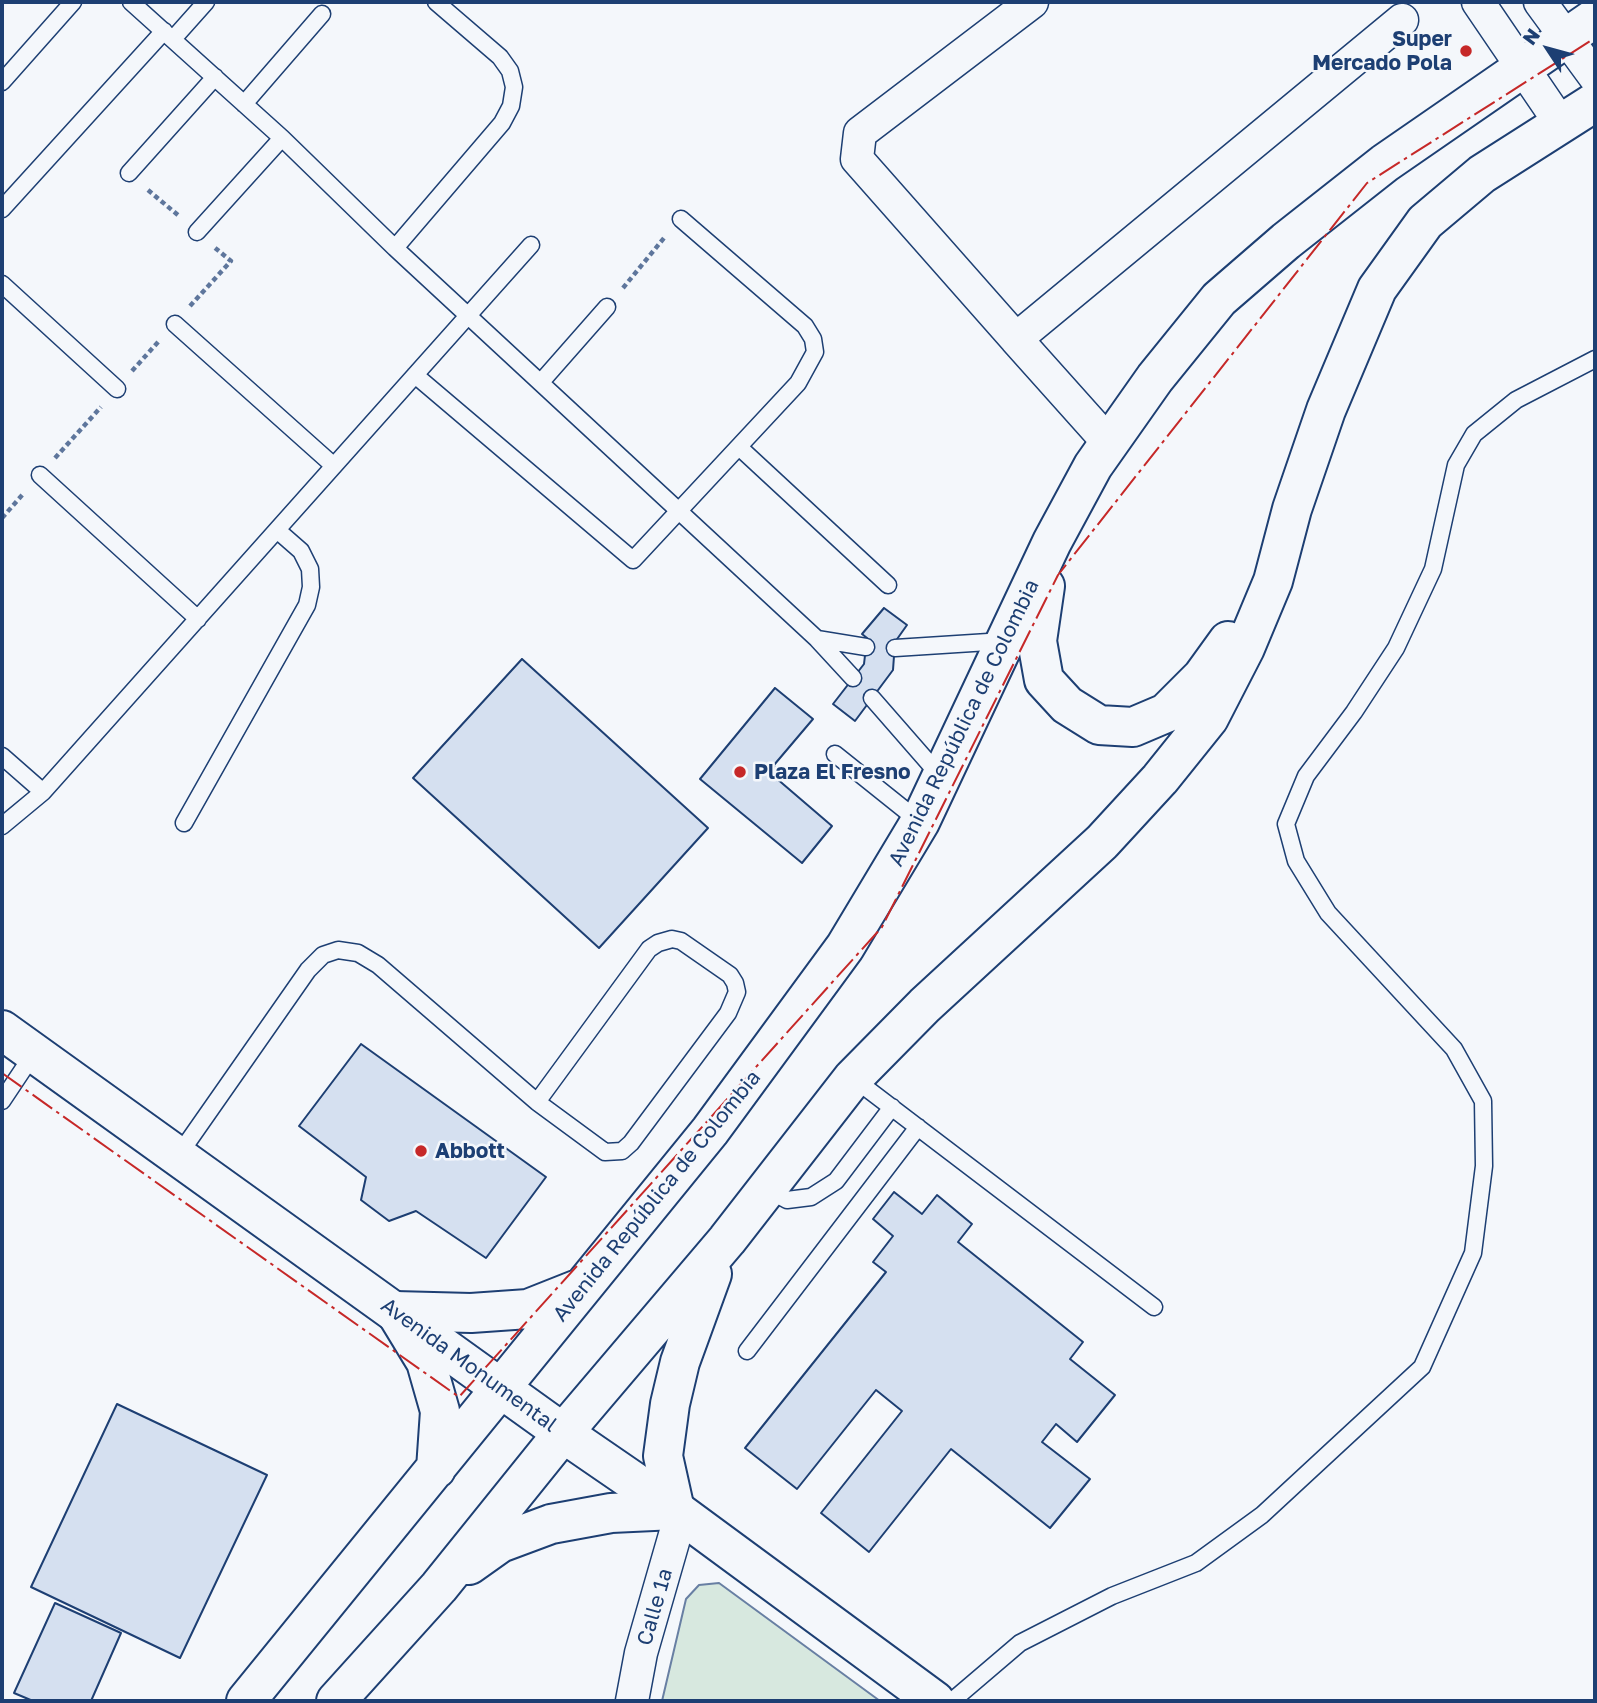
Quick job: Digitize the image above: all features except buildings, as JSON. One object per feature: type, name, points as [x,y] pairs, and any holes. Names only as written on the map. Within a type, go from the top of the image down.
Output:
[{"type":"main road","name":"Avenida República de Colombia","points":[[246,1701],[503,1388],[788,1029],[864,918],[920,822],[1052,542],[1109,443],[1155,378],[1219,299],[1286,241],[1385,163],[1580,28]]},
{"type":"main road","points":[[336,1701],[439,1587],[563,1433],[727,1240],[853,1078],[925,1005],[1102,842],[1160,779],[1209,718],[1245,648],[1273,581],[1292,509],[1326,410],[1377,289],[1425,222],[1482,174],[1595,102]]},
{"type":"main road","points":[[1052,542],[1037,641],[1044,680],[1067,705],[1099,725],[1133,727],[1166,713],[1202,677],[1273,581]]},
{"type":"main road","name":"Avenida Monumental","points":[[2,1030],[563,1433],[678,1512],[935,1701]]},
{"type":"main road","points":[[439,1587],[500,1543],[551,1524],[611,1513],[678,1512],[663,1456],[670,1404],[699,1302],[727,1240]]},
{"type":"main road","points":[[395,1311],[471,1313],[528,1309],[585,1286]]},
{"type":"main road","points":[[395,1311],[426,1362],[440,1411],[436,1469]]},
{"type":"street","points":[[1032,2],[860,133],[857,159],[1109,443]]},
{"type":"street","points":[[1478,2],[1561,124]]},
{"type":"street","points":[[1540,2],[1580,28],[1595,76]]},
{"type":"street","points":[[1016,339],[1402,20]]},
{"type":"street","name":"Calle 1a","points":[[632,1701],[641,1653],[678,1512]]},
{"type":"lane","points":[[2,82],[73,2]]},
{"type":"lane","points":[[131,2],[282,138],[396,248],[817,639],[853,678]]},
{"type":"lane","points":[[2,209],[168,35],[206,2]]},
{"type":"lane","points":[[396,248],[502,123],[511,106],[514,87],[510,71],[500,57],[436,2]]},
{"type":"lane","points":[[244,104],[321,14]]},
{"type":"lane","points":[[129,173],[215,77]]},
{"type":"lane","points":[[197,232],[282,138]]},
{"type":"lane","points":[[415,375],[634,560],[804,375],[815,352],[813,339],[805,326],[681,219]]},
{"type":"lane","points":[[2,826],[43,792],[531,244]]},
{"type":"lane","points":[[2,284],[117,389]]},
{"type":"lane","points":[[541,382],[607,307]]},
{"type":"lane","points":[[175,324],[334,466]]},
{"type":"lane","points":[[952,1701],[1020,1643],[1112,1596],[1196,1563],[1262,1515],[1422,1367],[1473,1253],[1484,1166],[1483,1101],[1454,1049],[1328,913],[1296,861],[1286,824],[1306,776],[1354,712],[1395,648],[1433,569],[1456,465],[1474,433],[1516,400],[1595,359]]},
{"type":"lane","points":[[739,447],[888,584]]},
{"type":"lane","points":[[40,475],[198,619]]},
{"type":"lane","points":[[184,823],[307,605],[312,587],[310,569],[301,551],[277,530]]},
{"type":"lane","points":[[817,639],[866,647]]},
{"type":"lane","points":[[895,648],[1006,641]]},
{"type":"lane","points":[[872,698],[941,777]]},
{"type":"lane","points":[[835,754],[920,822]]},
{"type":"lane","points":[[2,756],[43,792]]},
{"type":"lane","points":[[178,1156],[309,970],[323,955],[338,950],[358,953],[378,965],[537,1102],[596,1148],[605,1152],[622,1151],[728,1013],[735,1003],[735,983],[730,975],[681,941],[672,939],[658,943],[649,949],[537,1102]]},
{"type":"lane","points":[[2,1101],[34,1053]]},
{"type":"lane","points":[[853,1078],[1153,1307]]},
{"type":"lane","points":[[766,1188],[788,1200],[811,1197],[836,1181],[892,1107]]},
{"type":"lane","points":[[747,1351],[918,1127]]},
{"type":"path","points":[[607,307],[681,219]]},
{"type":"shaded area","points":[[719,1583],[880,1701],[662,1701],[686,1599],[699,1585]]},
{"type":"power","points":[[2,1073],[459,1397],[882,927],[1058,575],[1367,183],[1595,38]]},
{"type":"place","name":"Super Mercado Pola","points":[[1466,51]]},
{"type":"place","name":"Plaza El Fresno","points":[[740,772]]},
{"type":"place","name":"Abbott","points":[[421,1151]]}]
